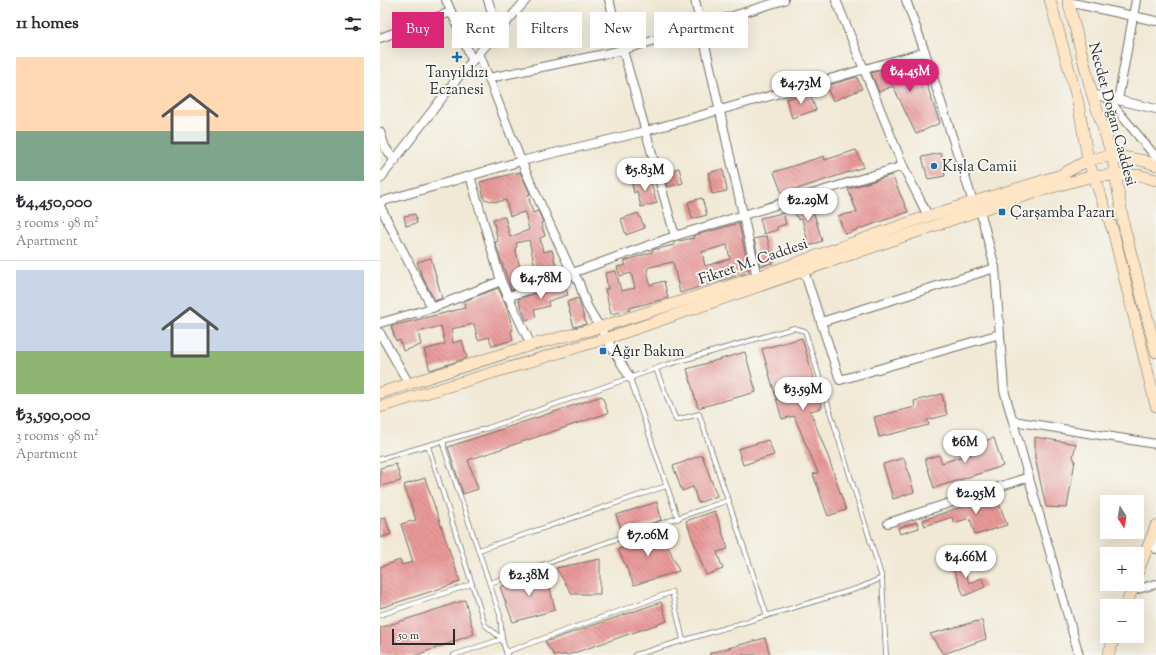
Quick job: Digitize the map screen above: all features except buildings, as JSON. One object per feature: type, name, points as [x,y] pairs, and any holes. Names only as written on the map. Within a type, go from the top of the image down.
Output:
[{"type":"main road","points":[[1050,0],[1078,102],[1088,160],[1113,231],[1156,406]]},
{"type":"main road","name":"Necdet Doğan Caddesi","points":[[1068,1],[1092,94],[1112,156],[1124,226],[1156,352]]},
{"type":"main road","name":"Fikret M. Caddesi","points":[[380,393],[531,345],[601,327],[757,277],[928,216],[976,206],[1062,175],[1088,160],[1112,156],[1145,161],[1156,165]]},
{"type":"main road","points":[[380,407],[607,338],[804,271],[976,206],[1093,176],[1139,175],[1156,180]]},
{"type":"main road","points":[[1144,556],[1156,526]]},
{"type":"main road","points":[[1108,655],[1112,643]]},
{"type":"street","points":[[446,0],[472,60]]},
{"type":"street","points":[[488,0],[492,12]]},
{"type":"street","points":[[509,19],[526,0]]},
{"type":"street","points":[[609,0],[676,236]]},
{"type":"street","points":[[695,0],[697,12]]},
{"type":"street","points":[[744,12],[784,0]]},
{"type":"street","points":[[836,0],[903,166],[928,216]]},
{"type":"street","points":[[906,0],[925,52],[995,268],[1004,390],[1079,655]]},
{"type":"street","points":[[1118,100],[1136,0]]},
{"type":"street","points":[[1068,1],[1156,21]]},
{"type":"street","points":[[380,38],[451,12]]},
{"type":"street","points":[[488,78],[622,50],[654,40]]},
{"type":"street","points":[[380,179],[472,60],[483,48]]},
{"type":"street","points":[[705,48],[757,277]]},
{"type":"street","points":[[380,202],[521,161],[646,132],[718,110],[925,52]]},
{"type":"street","points":[[479,53],[521,161],[572,274],[578,280],[587,306],[601,327],[630,378]]},
{"type":"street","points":[[1092,94],[1156,109]]},
{"type":"street","points":[[1107,98],[1156,157]]},
{"type":"street","points":[[380,132],[385,147],[395,161]]},
{"type":"street","points":[[507,296],[565,278],[572,274],[676,236],[903,166]]},
{"type":"street","points":[[470,176],[501,281],[531,345]]},
{"type":"street","points":[[380,206],[432,308]]},
{"type":"street","points":[[821,322],[995,268]]},
{"type":"street","points":[[804,271],[840,380],[1000,334]]},
{"type":"street","points":[[380,323],[432,308],[501,281]]},
{"type":"street","points":[[380,333],[409,384]]},
{"type":"street","points":[[1013,421],[1156,444]]},
{"type":"street","points":[[888,523],[1029,478]]},
{"type":"street","points":[[1152,536],[1156,549]]},
{"type":"street","points":[[1144,586],[1156,584]]},
{"type":"lane","points":[[380,459],[488,428],[656,369],[794,328],[805,331],[882,578],[886,655]]},
{"type":"lane","points":[[656,369],[676,420],[699,414],[729,500],[766,616]]},
{"type":"lane","points":[[630,378],[678,519]]},
{"type":"lane","points":[[444,441],[444,448],[500,615],[502,639],[506,653],[672,592],[683,640]]},
{"type":"lane","points":[[428,446],[485,625],[502,639]]},
{"type":"lane","points":[[479,550],[666,486]]},
{"type":"lane","points":[[490,583],[678,519],[729,500]]},
{"type":"lane","points":[[635,655],[860,588],[882,578]]},
{"type":"lane","points":[[380,615],[472,584]]},
{"type":"lane","points":[[454,655],[502,639]]},
{"type":"place","name":"Tanyıldızı Eczanesi","points":[[457,57]]},
{"type":"place","name":"Kışla Camii","points":[[934,166]]},
{"type":"place","name":"Çarşamba Pazarı","points":[[1002,212]]},
{"type":"place","name":"Ağır Bakım","points":[[603,351]]}]
